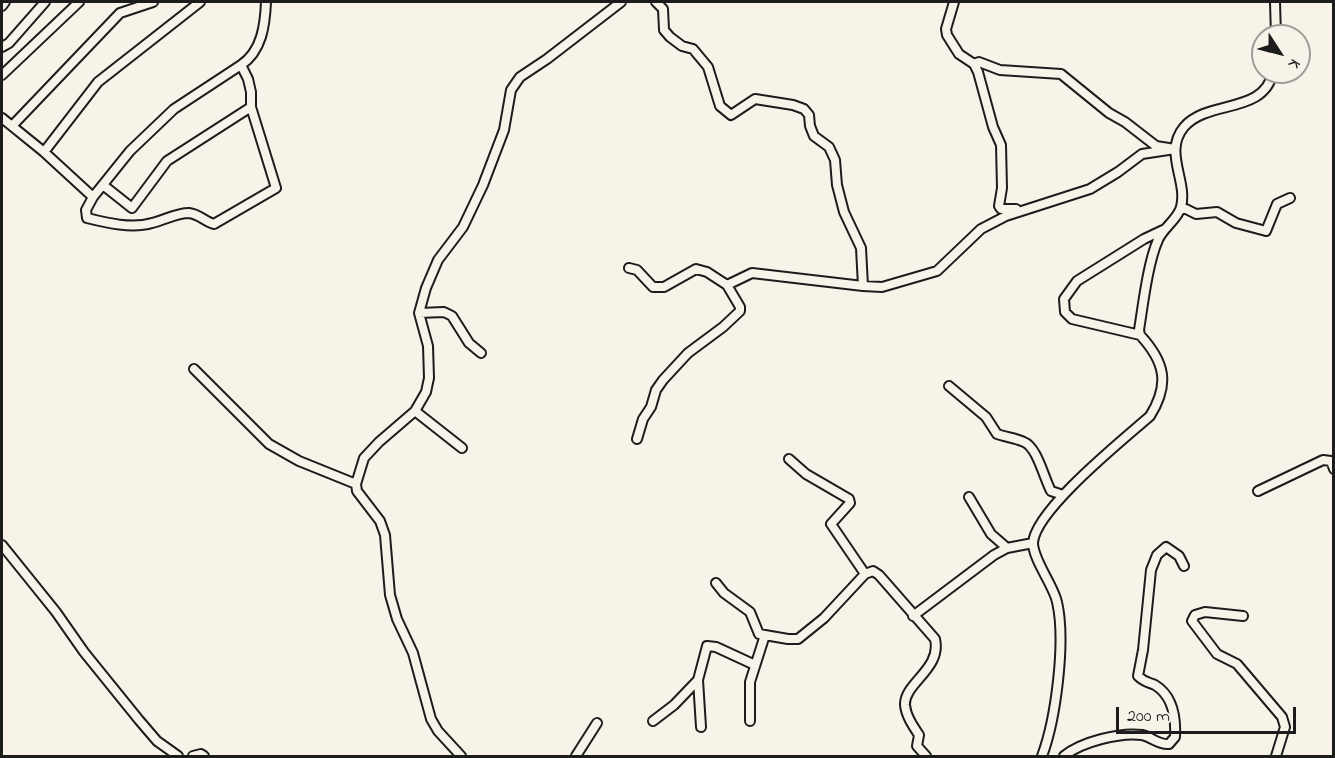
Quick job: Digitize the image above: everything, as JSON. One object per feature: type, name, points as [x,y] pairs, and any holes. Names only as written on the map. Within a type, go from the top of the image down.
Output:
[{"type":"street","points":[[2,6],[5,2]]},
{"type":"street","points":[[2,47],[9,43],[45,2]]},
{"type":"street","points":[[2,75],[79,2]]},
{"type":"street","points":[[93,197],[5,122],[120,13],[153,2]]},
{"type":"street","points":[[44,153],[98,82],[200,2]]},
{"type":"street","points":[[241,65],[248,79],[251,107],[276,188],[214,224],[207,222],[200,215],[190,213],[151,224],[111,224],[87,218],[86,210],[93,197],[130,151],[174,109],[241,65],[251,59],[265,25],[266,2]]},
{"type":"street","points":[[461,756],[438,731],[431,719],[413,653],[397,619],[390,596],[385,535],[380,521],[357,491],[356,484],[364,459],[379,442],[415,411],[426,392],[429,378],[428,346],[419,313],[426,288],[438,260],[464,227],[483,185],[504,130],[511,90],[520,77],[621,2]]},
{"type":"street","points":[[656,2],[663,9],[664,30],[682,46],[693,49],[708,67],[720,106],[731,115],[755,99],[793,105],[809,115],[814,136],[829,147],[835,160],[837,185],[844,212],[861,248],[863,286]]},
{"type":"street","points":[[954,2],[946,29],[947,35],[959,54],[974,64],[993,127],[1001,145],[1002,188],[999,206],[1001,210],[1023,209]]},
{"type":"street","points":[[1276,2],[1276,24]]},
{"type":"street","points":[[974,64],[979,62],[1000,70],[1061,74],[1109,113],[1125,122],[1156,146],[1175,149]]},
{"type":"street","points":[[1042,756],[1049,737],[1061,637],[1057,601],[1042,571],[1033,543],[1043,517],[1063,495],[1150,416],[1157,404],[1164,378],[1161,364],[1140,335],[1139,330],[1152,258],[1158,240],[1181,209],[1182,199],[1175,149],[1185,126],[1202,115],[1250,101],[1263,93],[1269,84]]},
{"type":"street","points":[[103,185],[132,208],[167,161],[251,107]]},
{"type":"street","points":[[727,285],[752,273],[882,288],[937,271],[981,229],[1023,209],[1090,189],[1142,154],[1175,149]]},
{"type":"street","points":[[1181,209],[1196,214],[1217,212],[1236,223],[1266,231],[1277,204],[1290,198]]},
{"type":"street","points":[[1140,335],[1072,319],[1065,312],[1064,299],[1077,281],[1143,239],[1164,229]]},
{"type":"street","points":[[629,268],[637,270],[653,287],[664,287],[696,269],[707,272],[727,285],[740,307],[740,311],[688,353],[663,380],[656,390],[637,439]]},
{"type":"street","points":[[419,313],[444,312],[452,316],[469,343],[481,353]]},
{"type":"street","points":[[194,369],[269,444],[299,461],[356,484]]},
{"type":"street","points":[[950,386],[986,417],[997,434],[1026,442],[1036,454],[1051,491],[1063,495]]},
{"type":"street","points":[[415,411],[462,448]]},
{"type":"street","points":[[789,459],[806,474],[849,499],[850,503],[831,524],[865,574]]},
{"type":"street","points":[[1258,491],[1323,460],[1331,461],[1334,469]]},
{"type":"street","points":[[969,497],[991,534],[1007,548]]},
{"type":"street","points":[[913,616],[994,555],[1007,548],[1033,543]]},
{"type":"street","points":[[2,545],[139,720],[157,741],[178,756]]},
{"type":"street","points":[[1064,756],[1100,739],[1141,735],[1154,739],[1161,745],[1169,744],[1175,737],[1173,711],[1168,699],[1155,686],[1144,682],[1138,676],[1151,570],[1157,555],[1166,547],[1179,556],[1184,566]]},
{"type":"street","points":[[716,583],[724,593],[750,612],[759,634],[798,639],[824,618],[865,574],[873,571],[879,575],[934,639],[936,646],[936,652],[925,673],[906,696],[905,703],[906,711],[919,735],[917,746],[926,756]]},
{"type":"street","points":[[1243,616],[1205,612],[1196,615],[1192,621],[1217,654],[1237,664],[1282,717],[1285,727],[1276,756]]},
{"type":"street","points":[[750,721],[750,682],[765,636]]},
{"type":"street","points":[[701,727],[698,680],[704,652],[708,646],[754,665]]},
{"type":"street","points":[[653,721],[674,705],[698,680]]},
{"type":"street","points":[[576,756],[597,723]]},
{"type":"street","points":[[193,756],[201,754],[204,756]]}]
